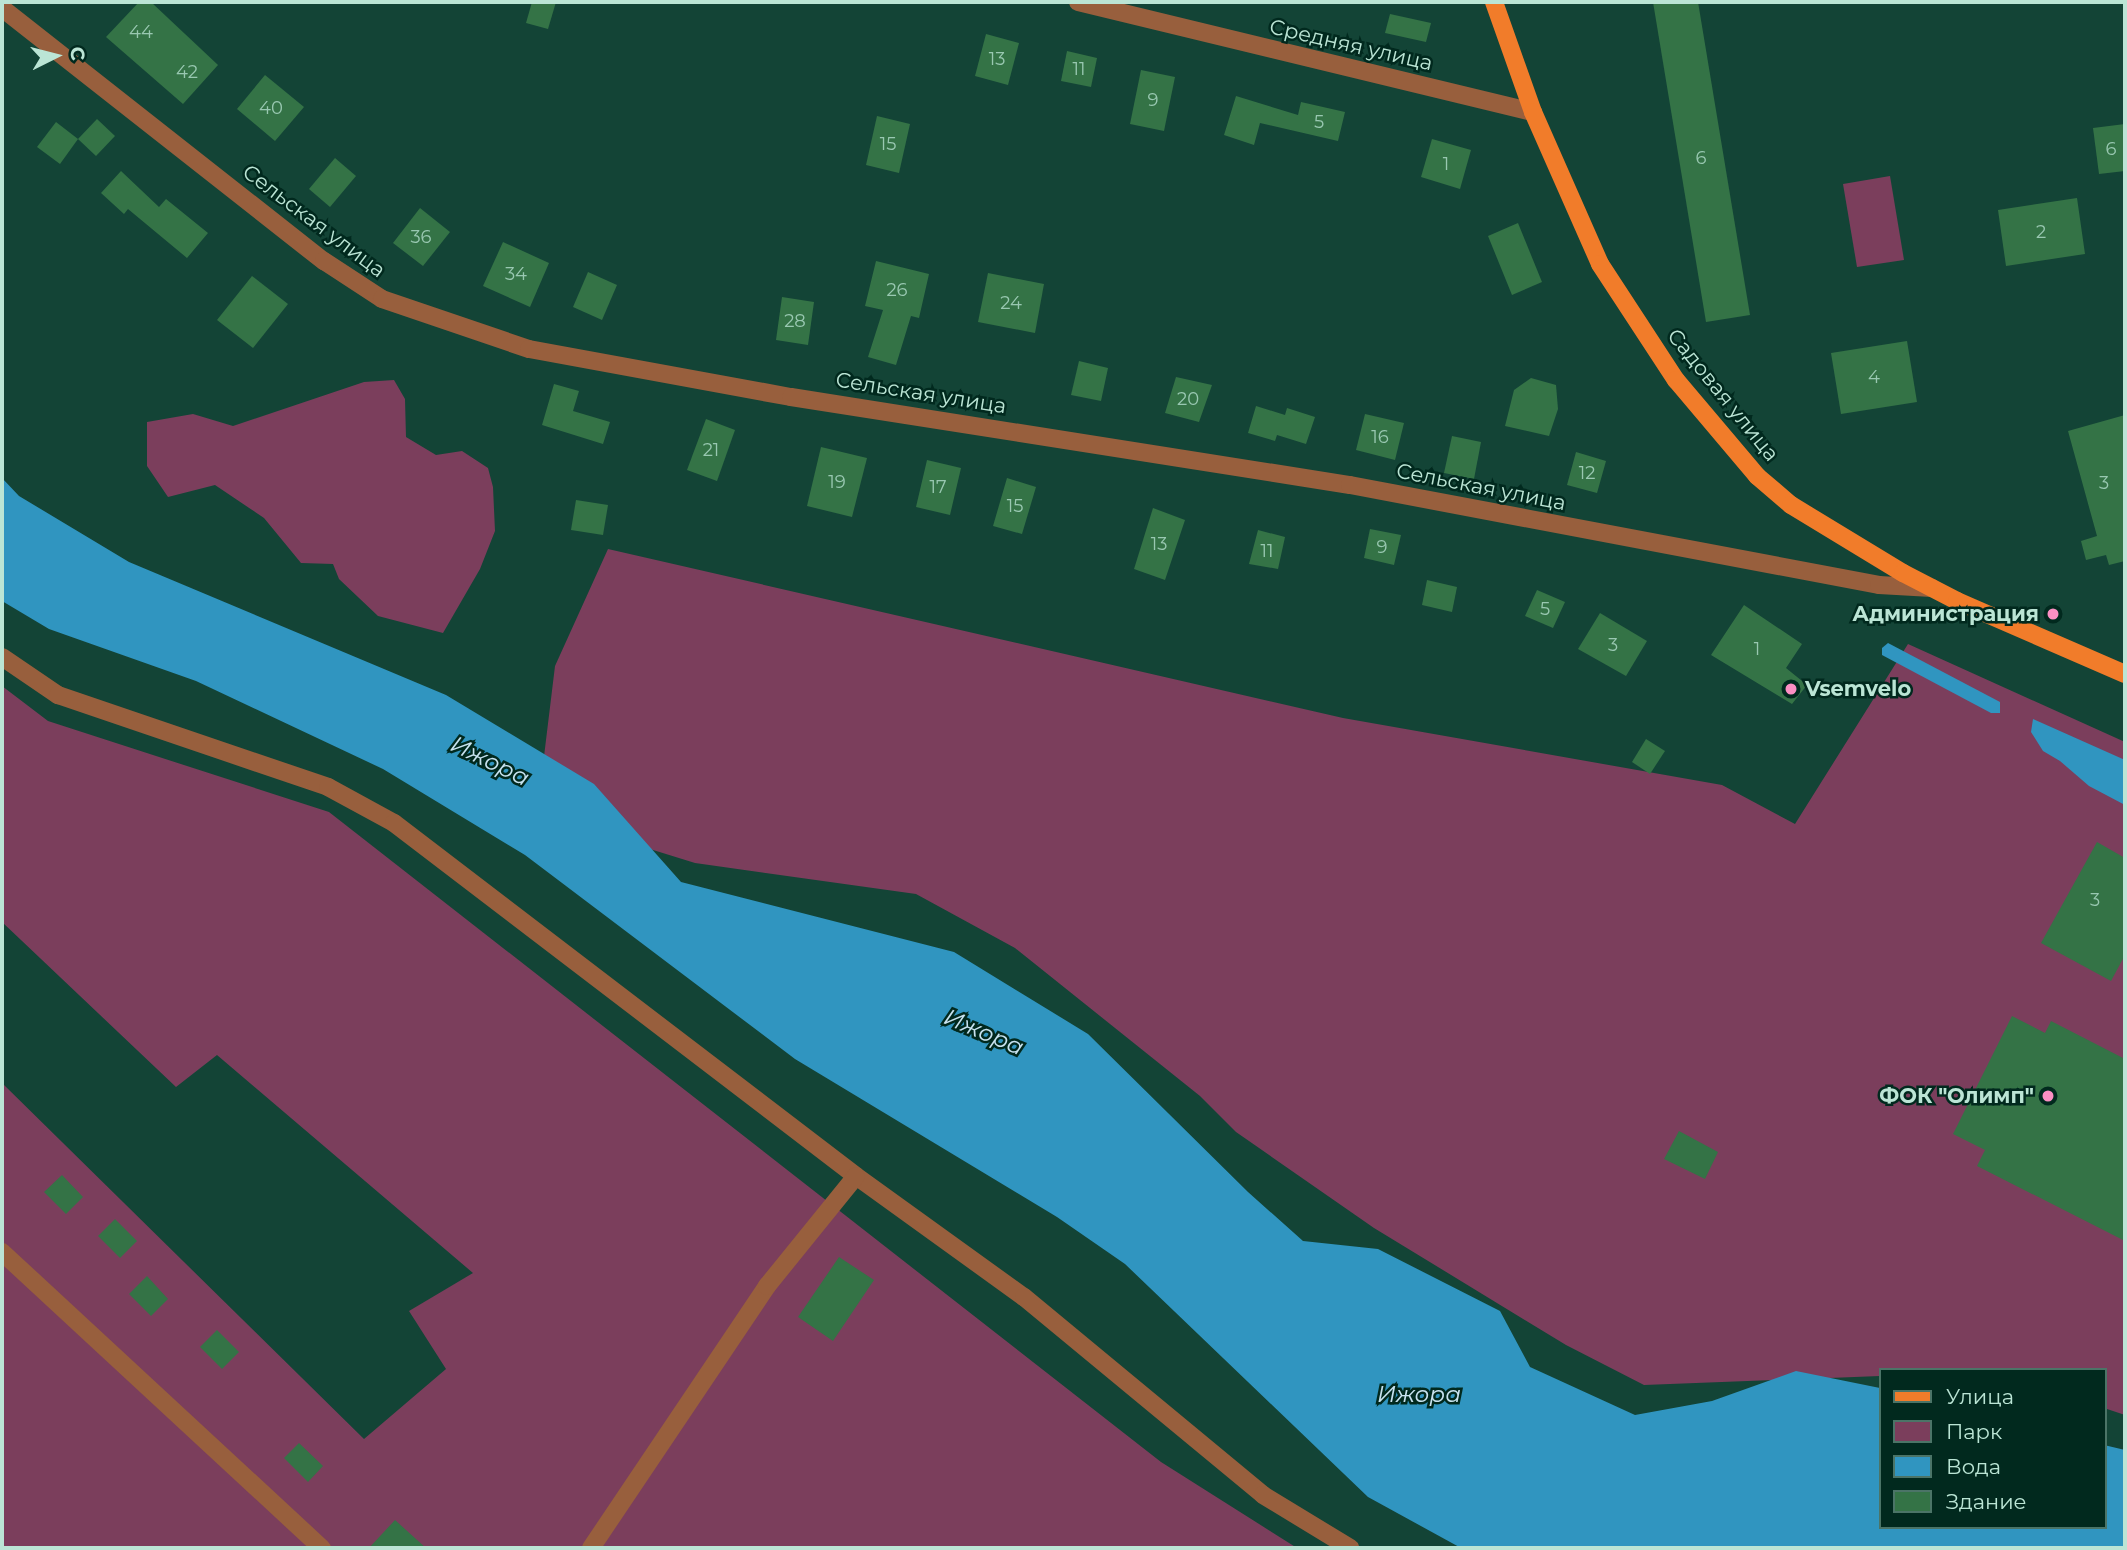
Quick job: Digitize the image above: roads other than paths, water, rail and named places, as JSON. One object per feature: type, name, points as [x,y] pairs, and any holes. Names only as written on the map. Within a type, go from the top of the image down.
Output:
[{"type":"main road","name":"Садовая улица","points":[[1494,2],[1533,112],[1600,264],[1676,380],[1757,476],[1791,505],[1932,588],[2125,674]]},
{"type":"street","name":"Средняя улица","points":[[1078,2],[1533,112]]},
{"type":"street","name":"Сельская улица","points":[[2,8],[324,261],[382,299],[529,349],[791,397],[1350,485],[1879,585],[1932,588]]},
{"type":"street","points":[[2,657],[58,695],[328,787],[394,823],[856,1176],[1024,1297],[1263,1495],[1350,1548]]},
{"type":"street","points":[[591,1548],[767,1286],[856,1176]]},
{"type":"street","points":[[2,1252],[322,1548]]},
{"type":"water","name":"Ижора","points":[[2,478],[19,496],[129,562],[446,695],[594,784],[681,882],[954,952],[1088,1034],[1248,1192],[1303,1241],[1378,1249],[1500,1311],[1530,1367],[1635,1415],[1712,1401],[1796,1371],[1878,1388],[1878,1529],[2106,1529],[2106,1445],[2125,1450],[2125,1548],[1461,1548],[1368,1497],[1125,1264],[1057,1217],[795,1059],[525,855],[383,769],[196,681],[49,629],[2,601]]},
{"type":"water","points":[[1888,643],[2000,702],[2000,713],[1991,713],[1882,655],[1882,648]]},
{"type":"water","points":[[2033,719],[2125,760],[2125,805],[2089,786],[2060,761],[2043,751],[2031,732]]},
{"type":"place","name":"Администрация","points":[[2053,614]]},
{"type":"place","name":"Vsemvelo","points":[[1791,689]]},
{"type":"place","name":"ФОК \"Олимп\"","points":[[2048,1096]]}]
